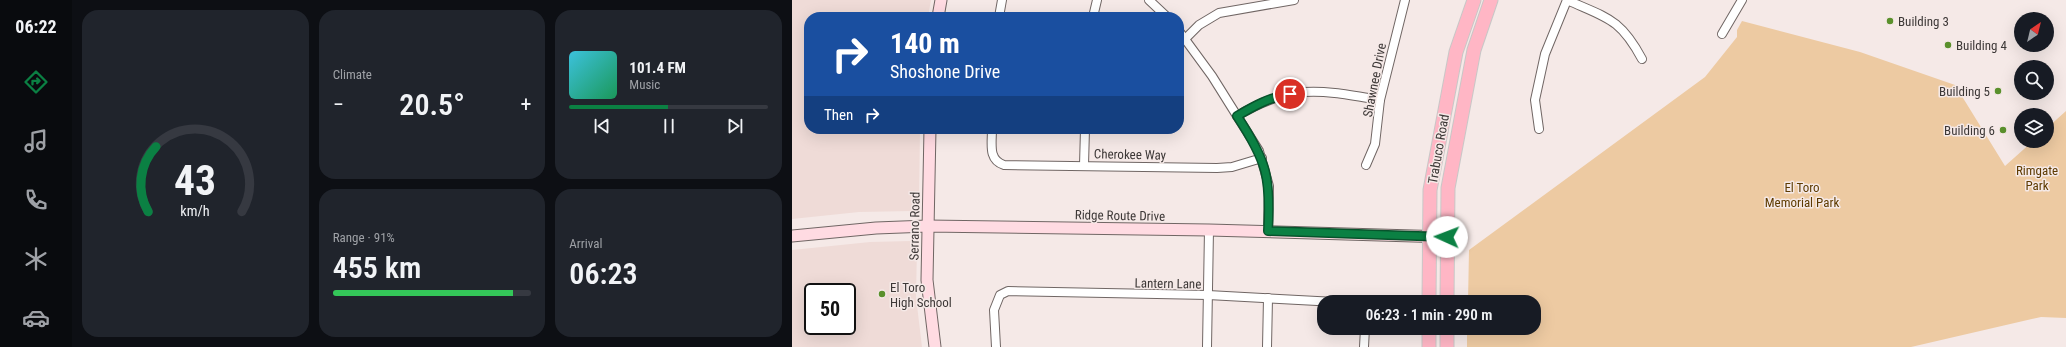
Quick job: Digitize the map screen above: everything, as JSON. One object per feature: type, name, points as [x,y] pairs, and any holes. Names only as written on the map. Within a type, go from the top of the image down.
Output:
[{"type":"main road","points":[[939,12],[941,0]]},
{"type":"main road","name":"Trabuco Road","points":[[1429,295],[1430,190],[1456,52],[1474,0]]},
{"type":"main road","name":"Trabuco Road","points":[[1447,295],[1448,188],[1474,50],[1491,0]]},
{"type":"main road","name":"Serrano Road","points":[[930,134],[927,280],[935,347]]},
{"type":"main road","name":"Ridge Route Drive","points":[[792,236],[876,228],[928,226],[1268,231],[1447,237]]},
{"type":"main road","points":[[1447,335],[1447,347]]},
{"type":"street","points":[[1000,12],[1002,0]]},
{"type":"street","points":[[1094,12],[1097,0]]},
{"type":"street","points":[[1149,0],[1161,12]]},
{"type":"street","points":[[1268,231],[1269,186],[1262,158],[1254,142],[1185,39],[1199,25],[1219,13],[1294,0]]},
{"type":"street","name":"Shawnee Drive","points":[[1366,165],[1375,144],[1380,100],[1405,0]]},
{"type":"street","points":[[1539,129],[1535,100],[1545,54],[1567,0],[1618,24],[1632,40],[1642,59]]},
{"type":"street","points":[[1722,34],[1742,0]]},
{"type":"street","points":[[1237,116],[1277,96],[1303,91],[1331,92],[1380,100]]},
{"type":"street","name":"Cherokee Way","points":[[992,134],[992,151],[998,163],[1004,165],[1217,168],[1232,167],[1262,158]]},
{"type":"street","points":[[1084,165],[1085,134]]},
{"type":"street","points":[[1207,347],[1209,230]]},
{"type":"street","name":"Lantern Lane","points":[[996,347],[994,310],[996,301],[1000,295],[1008,291],[1208,295],[1317,301]]},
{"type":"street","points":[[1267,347],[1268,298]]},
{"type":"street","points":[[1364,347],[1365,335]]},
{"type":"shaded area","points":[[792,0],[931,0],[929,12],[804,12],[804,134],[920,134],[919,202],[913,211],[859,212],[792,219]]},
{"type":"shaded area","name":"El Toro High School","points":[[911,241],[917,247],[916,297],[922,347],[792,347],[792,250],[870,242]]},
{"type":"green space","name":"El Toro Memorial Park","points":[[1742,21],[1860,52],[1955,85],[2005,166],[2025,148],[2054,148],[2054,122],[2066,111],[2066,318],[2041,317],[1911,347],[1467,347],[1467,335],[1541,335],[1541,295],[1468,295],[1469,250],[1705,77],[1737,37],[1737,30]]},
{"type":"place","name":"Building 3","points":[[1890,21]]},
{"type":"place","name":"Building 4","points":[[1948,45]]},
{"type":"place","name":"Building 5","points":[[1998,91]]},
{"type":"place","name":"Building 6","points":[[2003,130]]},
{"type":"place","name":"El Toro High School","points":[[882,294]]},
{"type":"route","points":[[1290,94],[1277,96],[1237,116],[1254,142],[1262,158],[1269,186],[1270,198],[1268,231],[1447,237]]},
{"type":"park label","name":"Rimgate Park","points":[[2037,178]]}]
